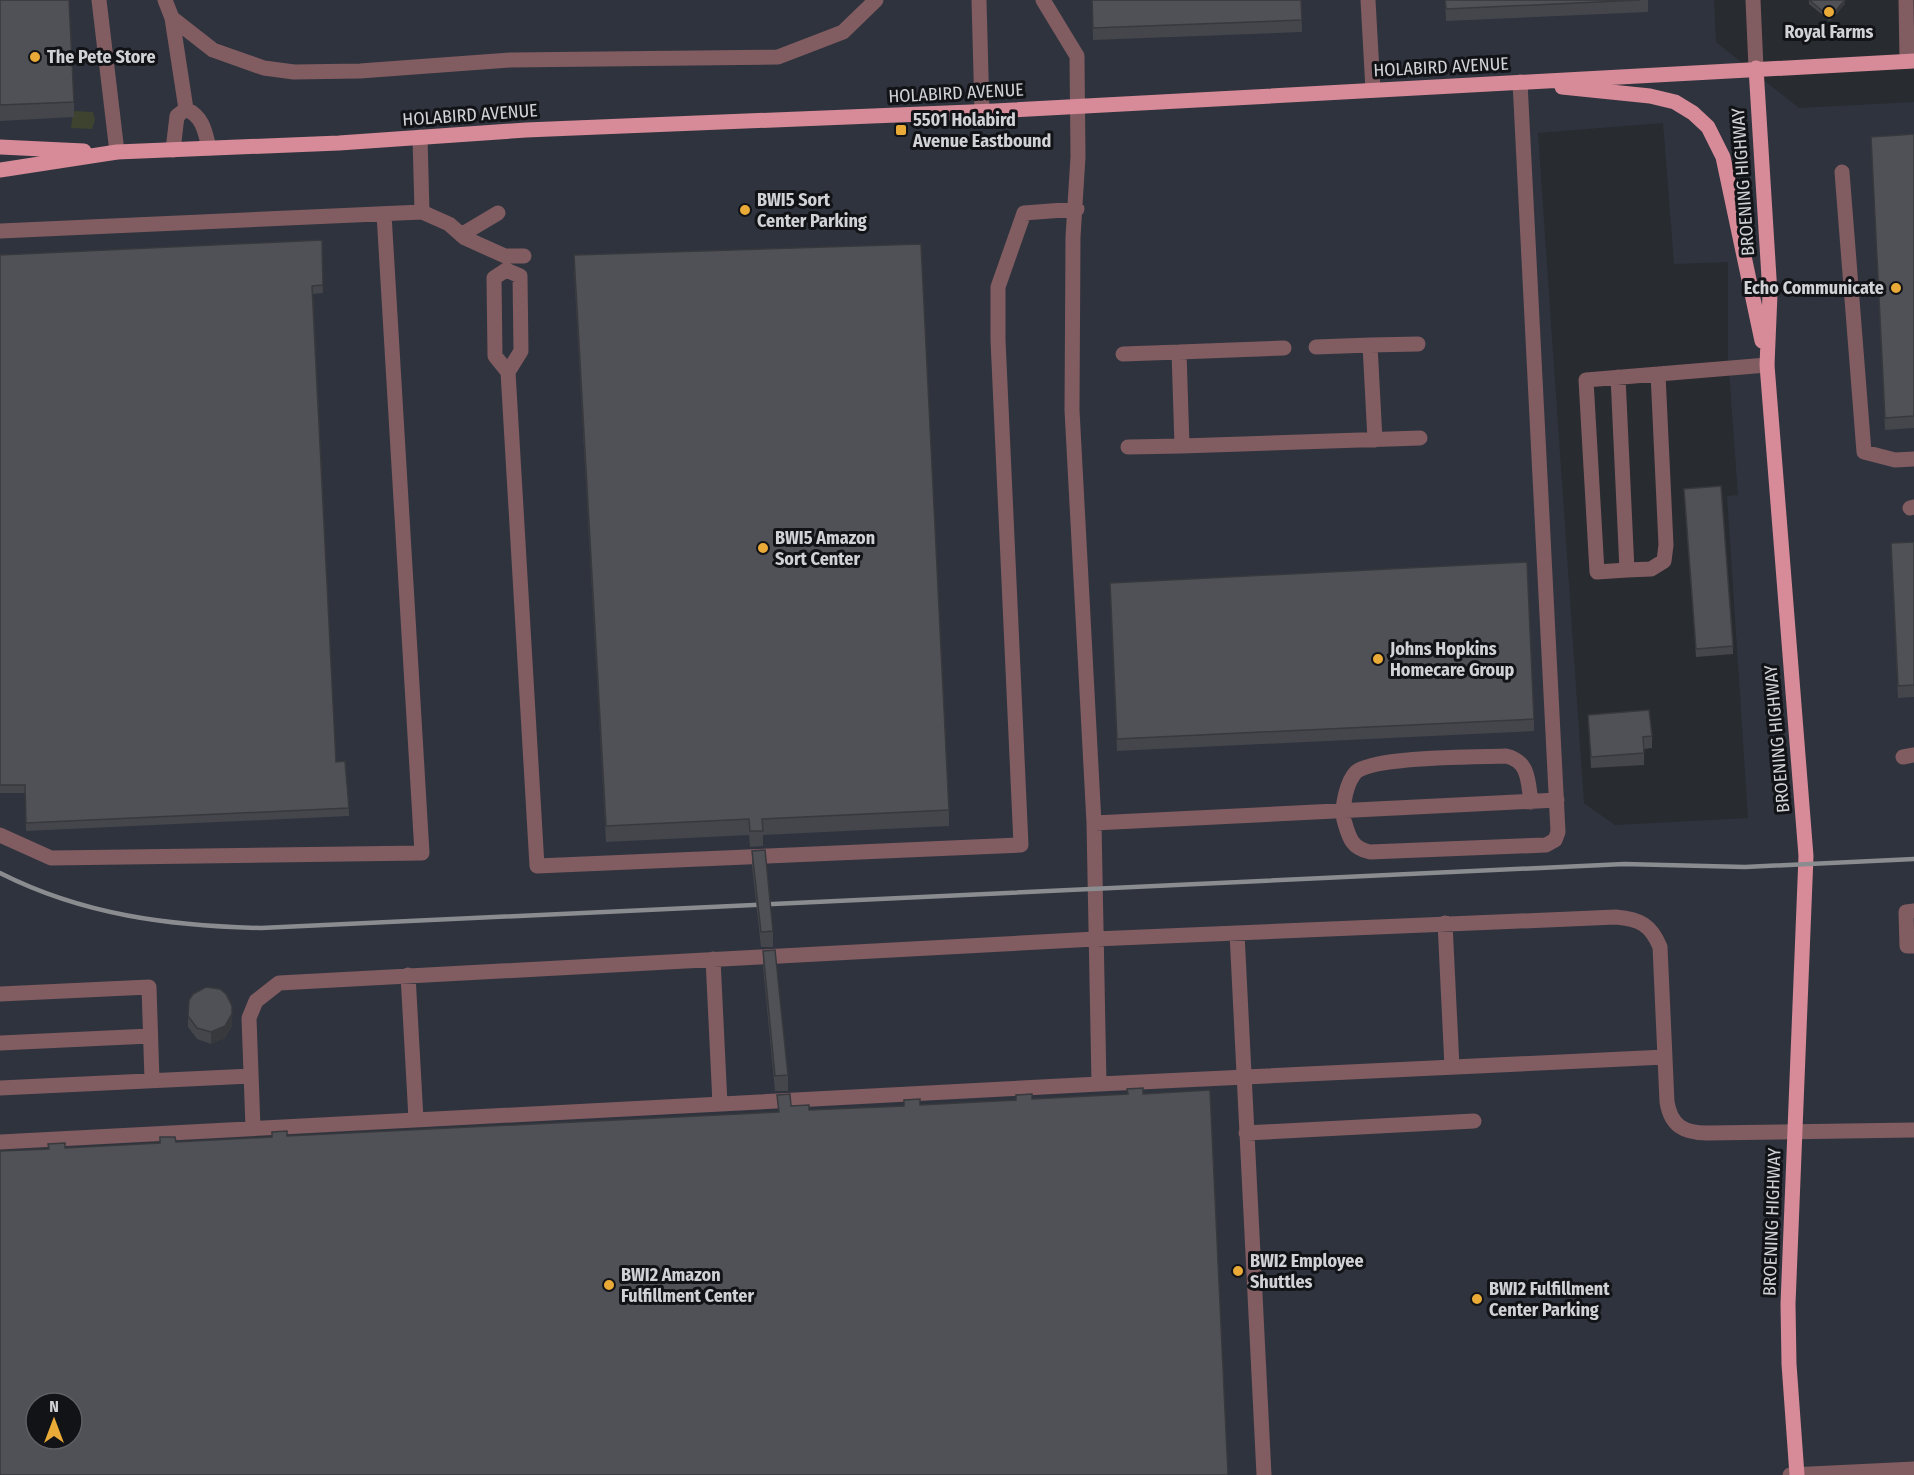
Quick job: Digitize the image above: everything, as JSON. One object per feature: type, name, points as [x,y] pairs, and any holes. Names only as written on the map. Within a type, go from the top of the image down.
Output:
[{"type":"main road","name":"HOLABIRD AVENUE","points":[[2,170],[117,152],[982,112],[1911,61]]},
{"type":"main road","name":"BROENING HIGHWAY","points":[[1756,68],[1770,294],[1767,365],[1806,856],[1788,1304],[1795,1475]]},
{"type":"main road","points":[[1520,82],[1650,96],[1675,102],[1693,112],[1708,127],[1723,158],[1767,365]]},
{"type":"main road","points":[[0,147],[117,152]]},
{"type":"street","points":[[99,0],[117,152]]},
{"type":"street","points":[[165,0],[172,18],[186,109],[198,117],[209,148]]},
{"type":"street","points":[[172,18],[213,50],[264,68],[294,72],[349,71],[510,60],[778,57],[843,32],[876,0]]},
{"type":"street","points":[[979,0],[982,112]]},
{"type":"street","points":[[1043,0],[1077,56],[1077,209],[1073,237],[1072,410],[1094,823],[1099,1084]]},
{"type":"street","points":[[1368,0],[1373,90]]},
{"type":"street","name":"BROENING HIGHWAY","points":[[1753,0],[1756,68]]},
{"type":"street","points":[[1908,3],[1911,61]]},
{"type":"street","points":[[1520,82],[1558,832],[1555,840],[1546,844],[1370,852],[1359,849],[1351,842],[1342,813],[1350,782],[1356,772],[1382,762],[1506,756],[1518,759],[1528,776],[1531,802]]},
{"type":"street","points":[[173,150],[177,116],[186,109]]},
{"type":"street","points":[[420,137],[422,212]]},
{"type":"street","points":[[1842,172],[1864,452],[1895,460],[1914,459]]},
{"type":"street","points":[[0,231],[422,212],[449,224],[461,235],[506,263],[520,276],[520,351],[508,372],[537,866],[1021,845],[998,340],[998,287],[1024,213],[1077,209]]},
{"type":"street","points":[[461,235],[498,213]]},
{"type":"street","points":[[0,835],[51,858],[422,853],[384,214]]},
{"type":"street","points":[[508,372],[495,356],[494,278],[506,263],[524,256]]},
{"type":"street","points":[[1316,347],[1418,344]]},
{"type":"street","points":[[1370,345],[1375,440]]},
{"type":"street","points":[[1123,354],[1284,348]]},
{"type":"street","points":[[1179,352],[1182,446]]},
{"type":"street","points":[[1658,374],[1666,544],[1664,561],[1651,569],[1597,572],[1586,380],[1618,377],[1767,365]]},
{"type":"street","points":[[1618,377],[1627,570]]},
{"type":"street","points":[[1128,447],[1420,438]]},
{"type":"street","points":[[1094,823],[1342,813],[1557,800]]},
{"type":"street","points":[[1914,911],[1906,912],[1907,946],[1914,946]]},
{"type":"street","points":[[253,1128],[249,1018],[256,1001],[272,987],[296,981],[1095,939],[1577,917],[1630,918],[1651,928],[1660,947],[1668,1110],[1674,1122],[1683,1130],[1707,1133],[1914,1130]]},
{"type":"street","points":[[1445,923],[1452,1067]]},
{"type":"street","points":[[1237,933],[1264,1475]]},
{"type":"street","points":[[713,959],[720,1104]]},
{"type":"street","points":[[408,975],[416,1119]]},
{"type":"street","points":[[0,994],[149,987],[152,1080]]},
{"type":"street","points":[[0,1043],[150,1036]]},
{"type":"street","points":[[0,1142],[1243,1076],[1665,1057]]},
{"type":"street","points":[[0,1088],[250,1076]]},
{"type":"street","points":[[1246,1132],[1474,1121]]},
{"type":"street","points":[[1795,1475],[1914,1469]]},
{"type":"shaded area","points":[[0,0],[1714,0],[1716,42],[1799,108],[1914,102],[1914,1475],[0,1475]],"holes":[[[1663,123],[1674,264],[1728,262],[1728,358],[1738,495],[1727,496],[1748,818],[1615,825],[1584,803],[1538,133]]]},
{"type":"green space","points":[[73,111],[93,112],[95,120],[92,129],[71,128]]},
{"type":"building","name":"The Pete Store","points":[[0,0],[69,0],[74,102],[0,105]]},
{"type":"building","points":[[1092,0],[1301,0],[1302,20],[1093,28]]},
{"type":"building","points":[[1445,0],[1640,0],[1446,9]]},
{"type":"building","name":"Royal Farms","points":[[1809,0],[1845,0],[1830,17]]},
{"type":"building","name":"Echo Communicate","points":[[1914,134],[1914,416],[1885,418],[1871,137]]},
{"type":"building","points":[[322,240],[323,285],[312,286],[336,762],[345,761],[349,808],[26,823],[25,785],[0,785],[0,255]]},
{"type":"building","name":"BWI5 Amazon Sort Center","points":[[921,244],[949,810],[762,819],[763,831],[750,831],[749,819],[606,826],[574,255]]},
{"type":"building","points":[[1721,486],[1733,646],[1696,649],[1684,489]]},
{"type":"building","points":[[1914,542],[1914,685],[1898,686],[1891,543]]},
{"type":"building","points":[[1527,562],[1534,719],[1117,739],[1110,583]]},
{"type":"building","points":[[1649,710],[1652,736],[1643,737],[1644,753],[1591,757],[1588,715]]},
{"type":"building","points":[[765,850],[773,931],[761,932],[752,851]]},
{"type":"building","points":[[775,950],[788,1075],[775,1076],[763,951]]},
{"type":"building","points":[[206,987],[220,989],[226,994],[232,1006],[232,1014],[225,1026],[211,1032],[197,1028],[188,1016],[189,1000],[193,994]]},
{"type":"building","name":"BWI2 Amazon Fulfillment Center","points":[[1143,1088],[1143,1094],[1210,1090],[1228,1475],[0,1475],[0,1151],[49,1149],[48,1144],[65,1143],[65,1148],[160,1143],[160,1137],[175,1137],[176,1142],[272,1137],[272,1132],[287,1131],[287,1136],[779,1112],[777,1095],[790,1094],[791,1106],[809,1105],[809,1110],[904,1106],[904,1100],[920,1099],[920,1105],[1016,1100],[1016,1095],[1032,1094],[1032,1099],[1128,1094],[1127,1089]]},
{"type":"railway","points":[[0,873],[63,899],[128,916],[160,921],[261,928],[1624,864],[1745,867],[1914,859]]},
{"type":"place","name":"Royal Farms","points":[[1829,12]]},
{"type":"place","name":"The Pete Store","points":[[35,57]]},
{"type":"place","name":"5501 Holabird Avenue Eastbound","points":[[901,130]]},
{"type":"place","name":"BWI5 Sort Center Parking","points":[[745,210]]},
{"type":"place","name":"Echo Communicate","points":[[1896,288]]},
{"type":"place","name":"BWI5 Amazon Sort Center","points":[[763,548]]},
{"type":"place","name":"Johns Hopkins Homecare Group","points":[[1378,659]]},
{"type":"place","name":"BWI2 Employee Shuttles","points":[[1238,1271]]},
{"type":"place","name":"BWI2 Amazon Fulfillment Center","points":[[609,1285]]},
{"type":"place","name":"BWI2 Fulfillment Center Parking","points":[[1477,1299]]}]
